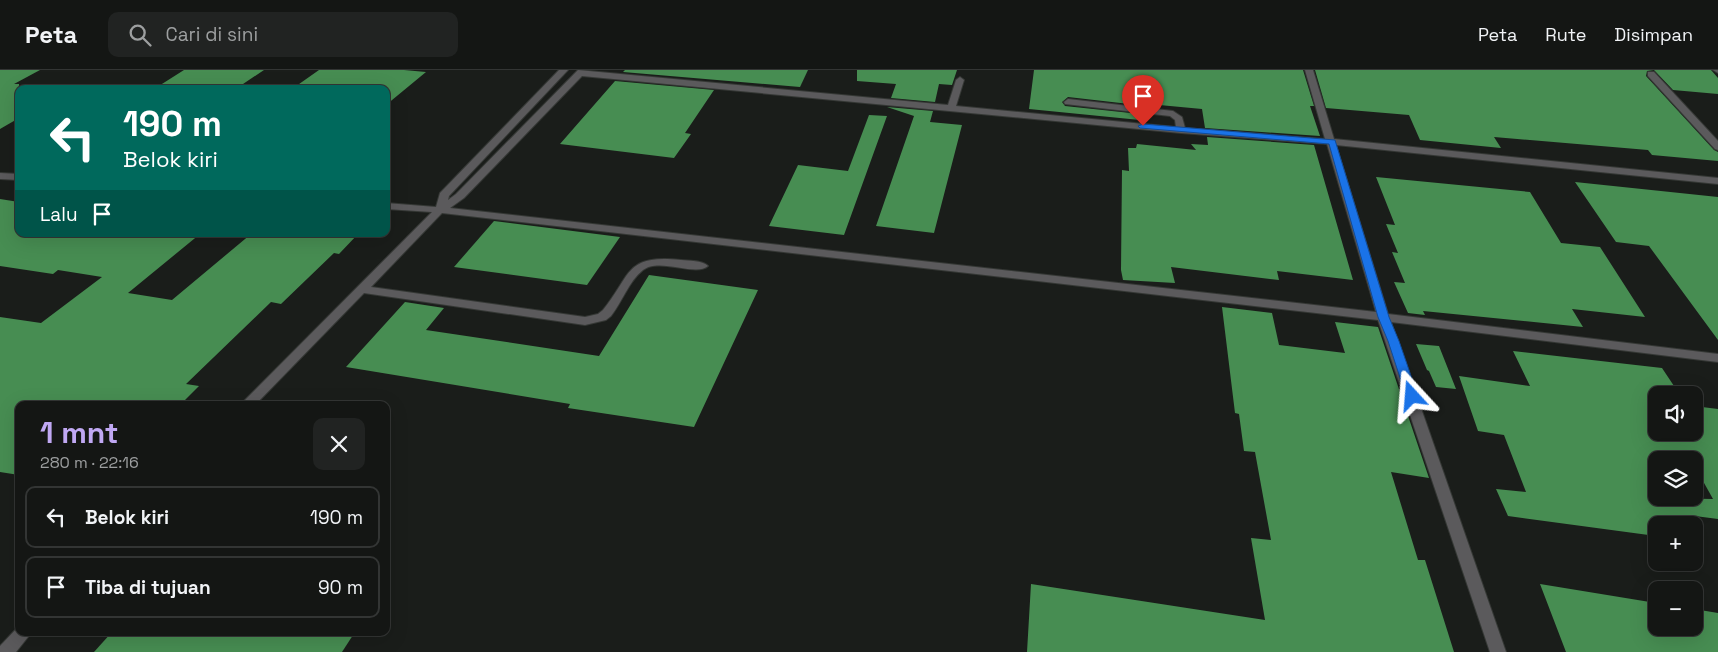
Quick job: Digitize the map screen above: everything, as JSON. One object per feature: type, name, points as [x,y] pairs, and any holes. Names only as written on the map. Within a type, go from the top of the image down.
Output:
[{"type":"street","points":[[559,70],[564,70]]},
{"type":"street","points":[[440,210],[444,195],[564,70]]},
{"type":"street","points":[[1309,70],[1383,317],[1394,341],[1498,652]]},
{"type":"street","points":[[251,401],[440,210],[460,196],[581,72],[1181,130],[1332,142],[1718,181]]},
{"type":"street","points":[[1651,74],[1718,147]]},
{"type":"street","points":[[951,108],[960,80]]},
{"type":"street","points":[[1068,102],[1173,114],[1179,119],[1181,130]]},
{"type":"street","points":[[0,176],[15,177]]},
{"type":"street","points":[[390,206],[440,210],[1383,317],[1718,358]]},
{"type":"street","points":[[361,289],[585,321],[602,317],[607,313],[634,273],[642,265],[659,262],[702,266]]},
{"type":"street","points":[[5,652],[20,636]]},
{"type":"building","points":[[0,70],[40,70],[14,84],[19,84],[15,85],[15,120],[0,129]]},
{"type":"building","points":[[184,70],[264,70],[243,85],[160,85]]},
{"type":"building","points":[[319,70],[404,70],[426,72],[390,102],[390,85],[298,85]]},
{"type":"building","points":[[625,70],[808,70],[800,87],[623,72]]},
{"type":"building","points":[[857,70],[957,70],[952,85],[939,84],[935,102],[891,98],[896,84],[857,81]]},
{"type":"building","points":[[1034,70],[1303,70],[1314,106],[1310,106],[1320,136],[1205,128],[1202,109],[1138,103],[1138,105],[1068,97],[1062,102],[1065,106],[1140,114],[1140,120],[1029,109]]},
{"type":"building","points":[[1315,70],[1654,70],[1647,71],[1646,76],[1714,150],[1718,152],[1718,161],[1652,155],[1648,150],[1494,137],[1501,148],[1420,140],[1409,115],[1326,108]]},
{"type":"building","points":[[1654,70],[1711,70],[1718,78],[1718,94],[1673,90]]},
{"type":"building","points":[[615,81],[714,90],[685,133],[691,134],[674,158],[560,144]]},
{"type":"building","points":[[887,107],[933,111],[930,122],[962,125],[934,233],[876,226],[914,116]]},
{"type":"building","points":[[869,115],[887,116],[844,235],[769,226],[798,165],[848,171]]},
{"type":"building","points":[[1207,137],[1314,145],[1353,280],[1277,271],[1279,280],[1171,267],[1175,283],[1123,280],[1121,270],[1122,170],[1129,171],[1128,148],[1136,148],[1137,144],[1196,150],[1191,144],[1208,145]]},
{"type":"building","points":[[1376,177],[1530,192],[1561,243],[1600,247],[1645,317],[1572,309],[1583,327],[1423,311],[1425,315],[1408,313],[1394,282],[1405,283],[1392,252],[1398,253],[1386,224],[1395,225]]},
{"type":"building","points":[[1575,182],[1718,197],[1718,340],[1649,246],[1616,242]]},
{"type":"building","points":[[0,199],[15,201],[15,237],[196,237],[128,293],[172,300],[247,237],[355,237],[339,254],[334,253],[281,304],[271,302],[186,384],[199,386],[184,401],[15,401],[15,474],[0,472],[0,317],[41,323],[102,277],[58,270],[53,274],[0,266]]},
{"type":"building","points":[[494,221],[620,237],[587,285],[454,267]]},
{"type":"building","points":[[649,275],[758,290],[694,427],[568,408],[570,404],[346,367],[405,302],[444,308],[426,330],[599,356]]},
{"type":"building","points":[[1222,307],[1272,313],[1279,345],[1345,353],[1335,322],[1378,327],[1429,478],[1391,472],[1418,560],[1425,560],[1454,652],[1027,652],[1031,584],[1265,620],[1251,538],[1271,540],[1255,452],[1244,451],[1239,414],[1235,413]]},
{"type":"building","points":[[1416,344],[1439,346],[1456,389],[1436,387]]},
{"type":"building","points":[[1513,351],[1662,368],[1674,386],[1648,386],[1648,441],[1703,441],[1703,407],[1718,409],[1718,519],[1703,516],[1648,516],[1648,535],[1508,516],[1496,489],[1526,492],[1504,435],[1478,431],[1459,376],[1530,386]]},
{"type":"building","points":[[1540,584],[1648,602],[1648,636],[1703,636],[1703,610],[1718,613],[1718,652],[1566,652]]},
{"type":"building","points":[[108,636],[352,636],[342,652],[94,652]]},
{"type":"route","points":[[1143,126],[1332,142],[1383,317],[1394,341],[1412,396]]}]
